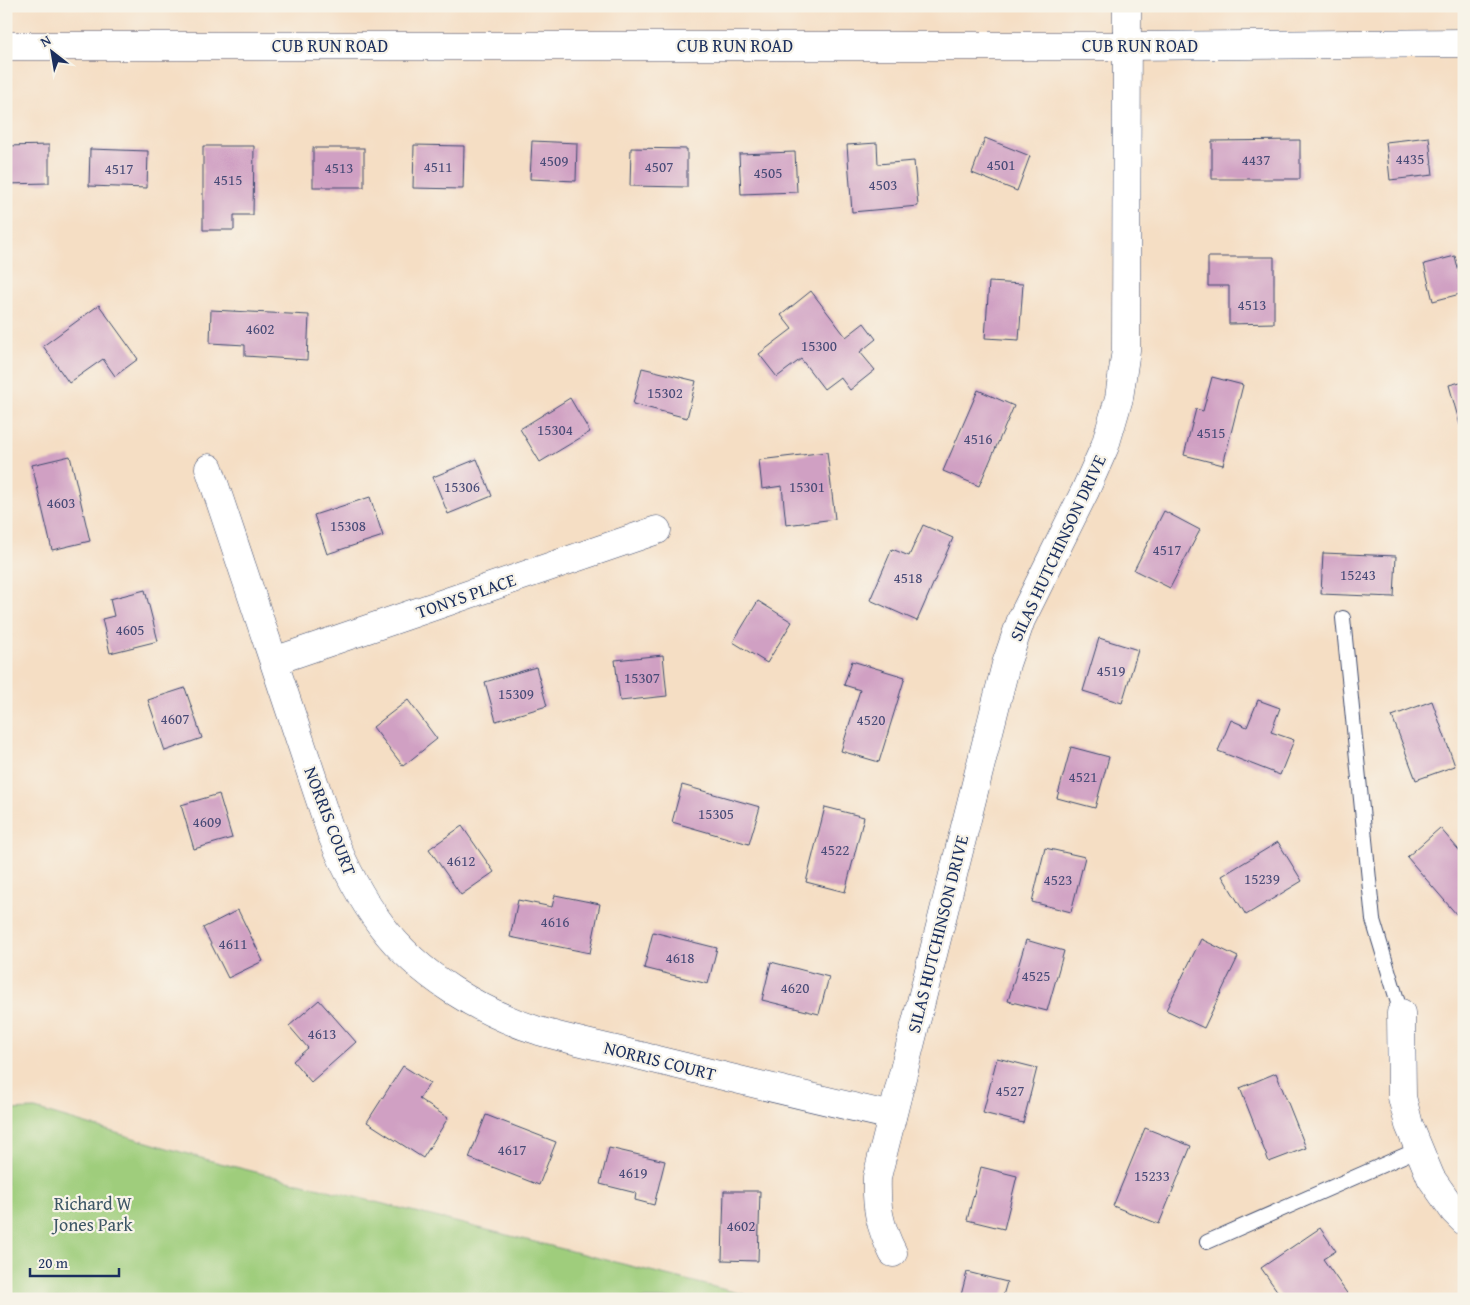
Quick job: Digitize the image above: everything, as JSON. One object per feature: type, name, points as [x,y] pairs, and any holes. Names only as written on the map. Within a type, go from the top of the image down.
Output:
[{"type":"street","name":"SILAS HUTCHINSON DRIVE","points":[[893,1253],[884,1234],[876,1203],[877,1177],[1006,664],[1021,620],[1085,492],[1105,446],[1119,398],[1126,350],[1127,6]]},
{"type":"street","name":"CUB RUN ROAD","points":[[6,46],[1127,46],[1464,43]]},
{"type":"street","name":"NORRIS COURT","points":[[209,468],[342,858],[354,884],[382,926],[427,972],[470,1001],[500,1016],[539,1030],[774,1089],[892,1116]]},
{"type":"street","name":"TONYS PLACE","points":[[274,661],[657,530]]},
{"type":"street","points":[[1401,1013],[1402,1097],[1409,1125],[1430,1178],[1454,1211],[1464,1220]]},
{"type":"lane","points":[[1343,618],[1373,920],[1401,1013]]},
{"type":"lane","points":[[1207,1242],[1419,1149]]},
{"type":"green space","name":"Richard W Jones Park","points":[[35,1109],[208,1160],[762,1299],[6,1299],[6,1110]]},
{"type":"building","points":[[1429,137],[1433,175],[1390,180],[1386,142]]},
{"type":"building","points":[[985,138],[1030,156],[1017,191],[972,173]]},
{"type":"building","points":[[1300,140],[1300,179],[1212,179],[1212,141]]},
{"type":"building","points":[[532,141],[577,143],[576,181],[530,179]]},
{"type":"building","points":[[877,143],[878,164],[914,161],[918,206],[852,212],[847,145]]},
{"type":"building","points":[[49,145],[49,183],[6,184],[6,146]]},
{"type":"building","points":[[414,145],[464,146],[463,189],[413,188]]},
{"type":"building","points":[[203,146],[254,146],[253,215],[234,215],[234,230],[203,230]]},
{"type":"building","points":[[313,148],[364,148],[364,187],[313,187]]},
{"type":"building","points":[[631,148],[687,149],[687,187],[630,186]]},
{"type":"building","points":[[90,149],[148,151],[147,188],[89,186]]},
{"type":"building","points":[[795,152],[797,192],[741,194],[739,154]]},
{"type":"building","points":[[1455,256],[1464,293],[1433,301],[1424,264]]},
{"type":"building","points":[[1208,257],[1274,257],[1274,323],[1229,324],[1229,286],[1208,286]]},
{"type":"building","points":[[989,282],[1023,284],[1019,340],[985,338]]},
{"type":"building","points":[[811,291],[846,337],[864,323],[876,339],[860,352],[875,370],[850,390],[840,377],[824,389],[801,359],[777,377],[759,354],[792,329],[781,315]]},
{"type":"building","points":[[99,305],[138,359],[115,376],[103,359],[69,383],[43,346]]},
{"type":"building","points":[[211,310],[309,315],[307,360],[245,356],[245,345],[210,343]]},
{"type":"building","points":[[642,368],[696,381],[687,418],[633,404]]},
{"type":"building","points":[[1212,377],[1243,385],[1223,465],[1184,455],[1196,409],[1203,411]]},
{"type":"building","points":[[1464,381],[1464,424],[1460,425],[1449,385]]},
{"type":"building","points":[[978,390],[1014,406],[979,486],[943,471]]},
{"type":"building","points":[[570,398],[590,432],[540,462],[520,429]]},
{"type":"building","points":[[827,452],[835,519],[786,525],[782,486],[762,489],[759,460]]},
{"type":"building","points":[[70,456],[90,541],[52,550],[32,465]]},
{"type":"building","points":[[477,459],[492,496],[448,514],[433,477]]},
{"type":"building","points":[[370,497],[383,536],[327,554],[314,515]]},
{"type":"building","points":[[1164,511],[1200,530],[1170,588],[1134,570]]},
{"type":"building","points":[[923,525],[953,538],[917,621],[870,600],[892,549],[909,556]]},
{"type":"building","points":[[1323,553],[1396,556],[1394,597],[1321,594]]},
{"type":"building","points":[[145,590],[158,641],[110,653],[102,619],[114,616],[110,599]]},
{"type":"building","points":[[758,601],[792,622],[767,663],[733,642]]},
{"type":"building","points":[[1099,638],[1138,650],[1122,703],[1083,691]]},
{"type":"building","points":[[663,655],[667,696],[620,701],[615,660]]},
{"type":"building","points":[[852,661],[905,677],[879,762],[841,751],[860,690],[844,685]]},
{"type":"building","points":[[536,667],[547,706],[496,721],[485,682]]},
{"type":"building","points":[[185,688],[202,738],[165,751],[148,700]]},
{"type":"building","points":[[408,700],[437,739],[403,766],[373,727]]},
{"type":"building","points":[[1258,700],[1280,708],[1271,732],[1294,740],[1280,775],[1218,751],[1231,720],[1247,727]]},
{"type":"building","points":[[1432,701],[1455,766],[1416,780],[1392,716]]},
{"type":"building","points":[[1071,747],[1109,757],[1095,808],[1057,798]]},
{"type":"building","points":[[682,785],[760,807],[749,844],[672,822]]},
{"type":"building","points":[[219,794],[232,838],[194,849],[181,805]]},
{"type":"building","points":[[825,807],[864,817],[845,892],[806,882]]},
{"type":"building","points":[[462,826],[494,872],[461,895],[429,849]]},
{"type":"building","points":[[1440,828],[1464,856],[1464,909],[1457,915],[1407,857]]},
{"type":"building","points":[[1278,842],[1302,881],[1246,915],[1222,876]]},
{"type":"building","points":[[1045,848],[1085,857],[1071,912],[1032,902]]},
{"type":"building","points":[[555,895],[600,904],[590,953],[510,937],[518,900],[552,907]]},
{"type":"building","points":[[238,910],[263,961],[228,978],[203,928]]},
{"type":"building","points":[[653,932],[717,948],[708,984],[644,968]]},
{"type":"building","points":[[1201,939],[1238,957],[1204,1028],[1166,1010]]},
{"type":"building","points":[[1026,940],[1064,951],[1047,1011],[1008,1001]]},
{"type":"building","points":[[771,962],[829,977],[819,1014],[762,1000]]},
{"type":"building","points":[[319,1000],[356,1042],[311,1082],[293,1061],[308,1048],[289,1026]]},
{"type":"building","points":[[997,1058],[1037,1068],[1023,1123],[983,1113]]},
{"type":"building","points":[[403,1066],[430,1083],[419,1099],[448,1118],[423,1158],[367,1122]]},
{"type":"building","points":[[1276,1073],[1306,1148],[1269,1162],[1240,1088]]},
{"type":"building","points":[[486,1115],[556,1142],[539,1185],[469,1158]]},
{"type":"building","points":[[1145,1128],[1191,1146],[1159,1224],[1113,1206]]},
{"type":"building","points":[[609,1148],[665,1161],[654,1205],[635,1200],[636,1193],[600,1184]]},
{"type":"building","points":[[981,1167],[1017,1176],[1004,1229],[967,1220]]},
{"type":"building","points":[[724,1191],[760,1191],[758,1261],[722,1260]]},
{"type":"building","points":[[1320,1228],[1336,1251],[1323,1259],[1351,1299],[1283,1299],[1261,1268]]},
{"type":"building","points":[[967,1272],[1007,1282],[1002,1299],[960,1299]]}]
